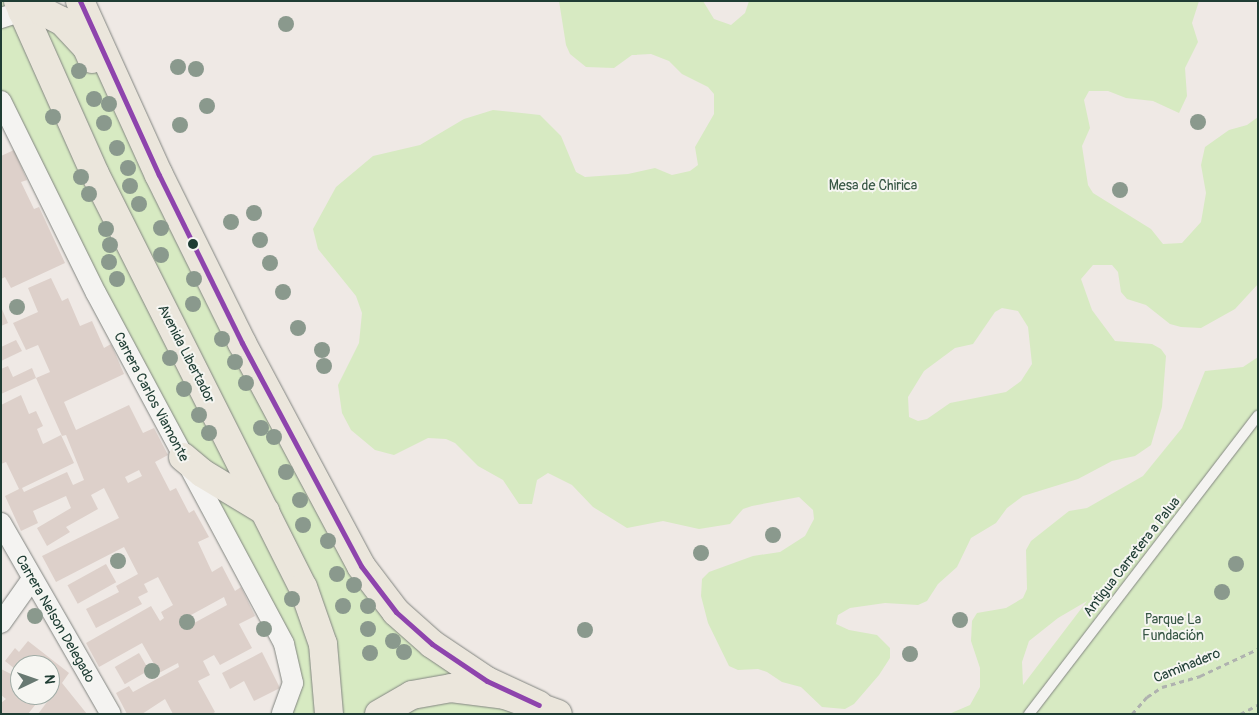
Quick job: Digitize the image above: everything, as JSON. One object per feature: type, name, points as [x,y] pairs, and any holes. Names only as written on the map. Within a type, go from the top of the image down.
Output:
[{"type":"main road","points":[[80,1],[137,128],[242,343],[361,566],[396,612],[432,644],[486,680],[549,710]]},
{"type":"main road","points":[[19,8],[38,9],[69,27],[86,48],[111,99],[137,128]]},
{"type":"main road","name":"Avenida Libertador","points":[[19,8],[95,174],[267,514],[316,618],[328,679],[330,714]]},
{"type":"main road","points":[[184,457],[202,473],[255,503],[267,514]]},
{"type":"main road","points":[[379,714],[412,695],[451,688],[477,688],[549,710]]},
{"type":"street","name":"Carrera Carlos Viamonte","points":[[1,101],[96,293],[284,644],[292,670],[291,694],[282,714]]},
{"type":"street","name":"Carrera Nelson Delegado","points":[[1,523],[111,714]]},
{"type":"street","points":[[1,623],[32,579]]},
{"type":"lane","name":"Antigua Carretera a Palua","points":[[1029,714],[1258,416]]},
{"type":"path","name":"Caminadero","points":[[1132,714],[1146,697],[1162,687],[1200,676],[1258,649]]},
{"type":"path","points":[[1240,714],[1258,705]]},
{"type":"green space","points":[[1,1],[17,1],[87,49],[110,100],[360,566],[476,687],[376,714],[331,714],[330,679],[262,507],[203,472],[1,101]]},
{"type":"green space","name":"Mesa de Chirica","points":[[559,1],[703,1],[714,19],[731,25],[745,13],[749,1],[1199,1],[1192,23],[1198,42],[1185,68],[1187,96],[1179,113],[1153,101],[1126,98],[1108,91],[1089,91],[1084,100],[1090,128],[1082,146],[1088,185],[1093,193],[1151,229],[1163,244],[1182,243],[1201,222],[1206,193],[1201,165],[1205,147],[1229,130],[1247,125],[1258,117],[1258,284],[1235,309],[1201,328],[1181,327],[1170,324],[1146,305],[1127,299],[1121,292],[1118,272],[1112,265],[1093,265],[1081,279],[1092,310],[1115,341],[1152,344],[1161,349],[1166,356],[1162,407],[1151,445],[1135,456],[1112,461],[1078,479],[1023,496],[1007,508],[996,523],[971,538],[957,567],[938,584],[927,601],[918,605],[885,603],[850,608],[838,615],[836,624],[849,630],[877,635],[890,648],[890,658],[879,675],[854,704],[845,709],[822,707],[801,687],[782,682],[767,672],[758,669],[738,670],[729,666],[708,623],[701,596],[702,579],[709,572],[753,556],[780,552],[805,536],[814,519],[813,510],[799,497],[743,509],[730,524],[699,529],[663,521],[627,528],[593,507],[572,485],[548,473],[537,480],[532,504],[519,504],[503,480],[478,466],[455,443],[446,439],[428,438],[394,455],[375,450],[351,430],[342,413],[338,385],[359,343],[362,313],[356,296],[318,249],[313,229],[336,187],[373,156],[420,145],[464,119],[493,110],[540,115],[561,136],[576,172],[585,177],[628,174],[655,168],[672,175],[690,171],[698,165],[695,147],[714,114],[714,94],[708,87],[682,74],[669,61],[651,54],[632,55],[614,68],[586,67],[570,54],[566,45]],"holes":[[[1002,308],[1018,311],[1028,327],[1032,364],[1021,381],[1006,392],[950,403],[927,419],[918,421],[909,417],[908,397],[924,371],[955,348],[973,344],[995,312]]]},
{"type":"green space","name":"Parque La Fundación","points":[[1258,357],[1258,714],[949,714],[970,705],[980,687],[980,668],[971,641],[972,621],[977,613],[1006,608],[1023,598],[1027,589],[1026,550],[1031,541],[1069,511],[1087,508],[1143,476],[1182,428],[1205,371],[1243,367]],"holes":[[[1087,601],[1023,685],[1022,662],[1029,641],[1058,618]]]},
{"type":"green space","points":[[202,473],[243,496],[290,558],[329,714],[282,714],[293,683]]},
{"type":"green space","points":[[429,695],[544,714],[388,714]]},
{"type":"building","points":[[14,150],[27,180],[21,182],[34,209],[39,207],[65,263],[11,288],[5,277],[1,279],[1,156]]},
{"type":"building","points":[[51,278],[62,301],[68,298],[80,326],[92,321],[104,348],[111,344],[124,374],[64,402],[76,430],[129,405],[143,433],[154,428],[168,455],[155,462],[170,491],[176,488],[189,513],[194,510],[209,537],[198,542],[212,572],[222,566],[235,591],[241,587],[255,616],[239,624],[252,648],[220,665],[214,655],[203,661],[210,675],[198,681],[215,712],[212,714],[173,714],[165,699],[142,714],[127,714],[116,693],[129,686],[133,692],[179,667],[178,663],[159,673],[142,643],[99,667],[86,643],[151,606],[160,621],[164,618],[161,612],[173,605],[158,577],[144,584],[148,592],[138,597],[142,604],[96,628],[86,609],[119,592],[116,586],[138,574],[124,547],[56,582],[42,556],[119,518],[104,488],[91,495],[98,509],[66,527],[70,532],[47,546],[37,528],[71,508],[66,496],[33,511],[38,523],[21,531],[5,496],[19,489],[6,462],[1,464],[1,405],[21,395],[29,414],[36,411],[43,426],[37,429],[43,444],[61,435],[74,463],[22,488],[24,492],[67,472],[73,485],[84,480],[66,435],[62,436],[36,378],[50,372],[38,345],[26,350],[13,323],[38,312],[28,288]],"holes":[[[139,470],[142,476],[128,483],[125,477]],[[224,597],[227,605],[185,628],[180,621]]]},
{"type":"building","points":[[1,307],[8,323],[1,326]]},
{"type":"building","points":[[16,340],[22,351],[1,361],[1,347]]},
{"type":"building","points":[[8,366],[13,377],[32,368],[36,378],[1,394],[1,369]]},
{"type":"building","points":[[106,564],[116,582],[78,604],[68,585]]},
{"type":"building","points":[[28,641],[46,655],[10,655],[10,665],[5,661],[15,648],[19,652]]},
{"type":"building","points":[[262,652],[280,688],[254,701],[244,681],[230,689],[222,673]]},
{"type":"building","points":[[139,653],[149,670],[125,684],[115,667]]},
{"type":"building","points":[[60,666],[69,673],[62,683],[87,714],[38,714],[45,705],[60,705]]},
{"type":"building","points":[[1,669],[10,674],[10,705],[35,705],[28,714],[1,714],[1,703],[6,699],[1,695]]},
{"type":"transit line","points":[[80,1],[159,175],[242,343],[361,566],[396,612],[432,644],[487,681],[539,705]]}]
